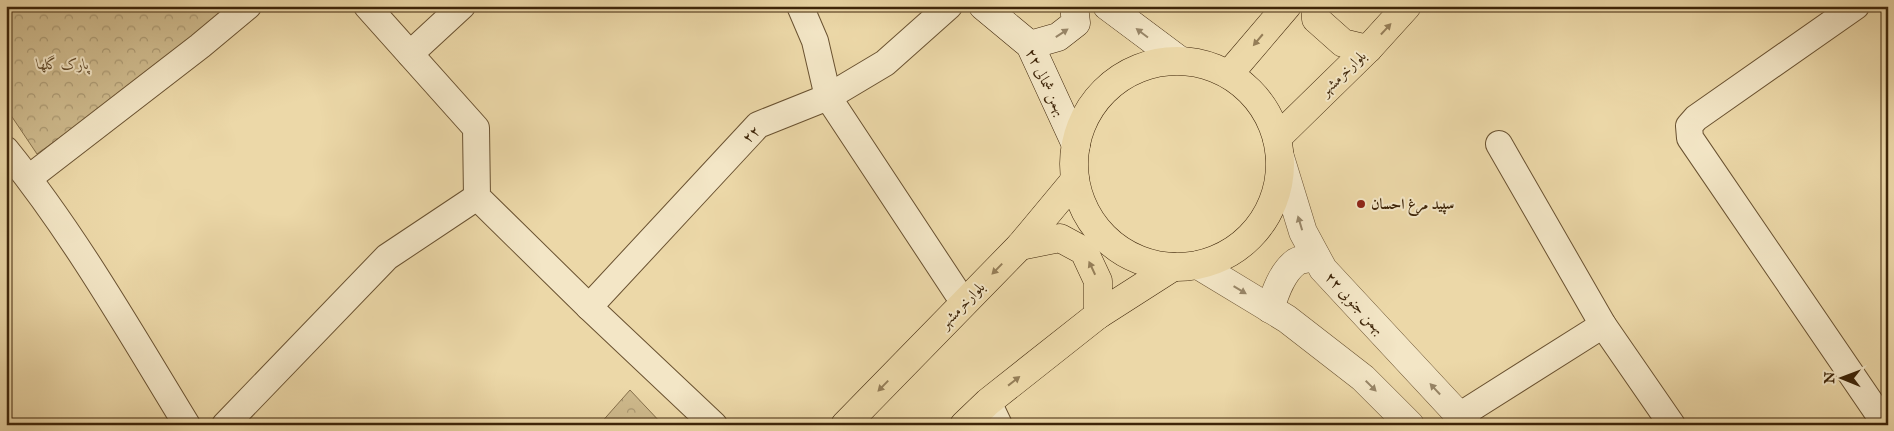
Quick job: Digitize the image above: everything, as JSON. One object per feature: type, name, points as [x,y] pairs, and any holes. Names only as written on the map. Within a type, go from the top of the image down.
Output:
[{"type":"main road","points":[[1229,74],[1287,6]]},
{"type":"main road","points":[[1314,6],[1316,19],[1344,43],[1368,49]]},
{"type":"main road","name":"بلوارخرمشهر","points":[[1278,147],[1407,6]]},
{"type":"main road","points":[[964,425],[994,413],[1098,315],[1186,266],[1221,258],[1242,244],[1256,230],[1267,214],[1275,196],[1279,177],[1278,147],[1267,112],[1250,91],[1229,74],[1204,63],[1178,59],[1151,63],[1126,72],[1105,88],[1088,109],[1077,134],[1073,160],[1075,180],[1085,213],[1101,235],[1122,252],[1147,263],[1186,266]]},
{"type":"main road","name":"بلوارخرمشهر","points":[[845,425],[1020,246],[1075,180]]},
{"type":"main road","points":[[1020,246],[1060,238],[1084,251],[1098,281],[1098,315]]},
{"type":"street","points":[[29,178],[200,46],[248,6]]},
{"type":"street","points":[[367,6],[476,128],[477,197],[714,425]]},
{"type":"street","points":[[410,54],[462,6]]},
{"type":"street","points":[[800,6],[815,41],[828,97],[964,303]]},
{"type":"street","name":"۲۲","points":[[589,306],[758,125],[828,97],[885,63],[948,6]]},
{"type":"street","name":"۲۲ بهمن شمالی","points":[[983,6],[1030,45],[1076,145]]},
{"type":"street","points":[[1030,45],[1058,38],[1076,24],[1074,6]]},
{"type":"street","points":[[1107,6],[1178,59]]},
{"type":"street","points":[[1856,6],[1696,118],[1689,126],[1690,138],[1886,425]]},
{"type":"street","points":[[1498,144],[1603,325],[1672,425]]},
{"type":"street","name":"۲۲ بهمن جنوبی","points":[[1278,147],[1303,232],[1323,269],[1464,420]]},
{"type":"street","points":[[6,150],[29,178],[83,256],[187,425]]},
{"type":"street","points":[[225,425],[388,257],[477,197]]},
{"type":"street","points":[[1270,309],[1277,289],[1287,273],[1297,262],[1316,256]]},
{"type":"street","points":[[1186,266],[1287,319],[1363,378],[1410,425]]},
{"type":"street","points":[[1464,420],[1603,325]]},
{"type":"green space","name":"پارک گلها","points":[[6,6],[242,6],[37,154],[6,108]]},
{"type":"green space","points":[[630,390],[663,425],[599,425]]},
{"type":"place","name":"سپید مرغ احسان","points":[[1361,204]]}]
